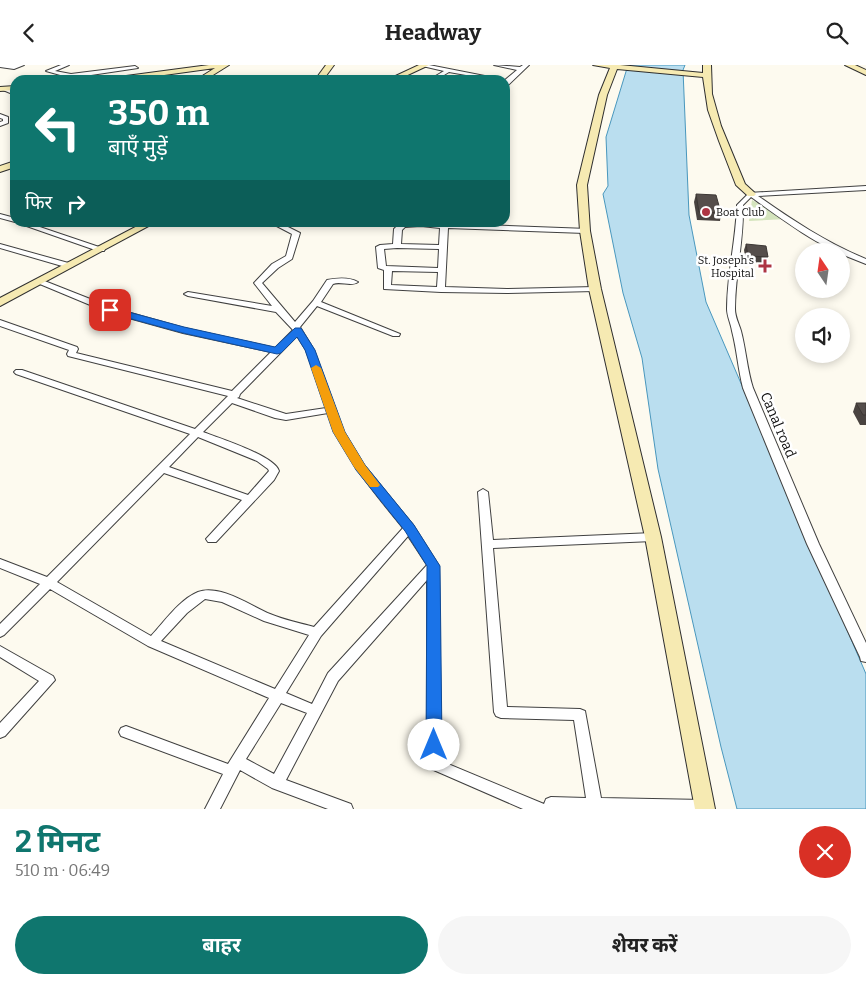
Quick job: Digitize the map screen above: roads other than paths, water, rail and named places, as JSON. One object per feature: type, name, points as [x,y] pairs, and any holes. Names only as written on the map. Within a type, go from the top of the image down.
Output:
[{"type":"street","points":[[0,65],[14,67]]},
{"type":"street","points":[[0,73],[21,65]]},
{"type":"street","points":[[66,65],[49,71],[71,75],[134,67]]},
{"type":"street","points":[[151,75],[226,65]]},
{"type":"street","points":[[210,75],[226,65]]},
{"type":"street","points":[[402,75],[423,65],[474,75]]},
{"type":"street","points":[[497,65],[520,69]]},
{"type":"street","points":[[510,78],[526,65]]},
{"type":"street","points":[[597,65],[706,75]]},
{"type":"street","points":[[707,65],[706,75],[711,107],[741,185],[793,223],[866,262]]},
{"type":"street","points":[[849,65],[866,73]]},
{"type":"street","points":[[283,227],[296,233],[289,257],[275,266],[258,283],[297,329],[310,350],[339,432],[360,467],[410,528],[433,566],[434,764],[545,807],[596,805],[705,808],[653,537],[595,289],[585,231],[582,185],[603,95],[615,66]]},
{"type":"street","points":[[440,75],[447,71]]},
{"type":"street","points":[[0,116],[6,118],[3,123]]},
{"type":"street","points":[[751,194],[866,188]]},
{"type":"street","name":"Canal road","points":[[751,194],[740,205],[740,225],[736,248],[731,311],[737,332],[743,371],[748,388],[813,544],[866,657]]},
{"type":"street","points":[[45,227],[101,249]]},
{"type":"street","points":[[0,303],[142,227]]},
{"type":"street","points":[[397,246],[398,229],[400,227]]},
{"type":"street","points":[[441,290],[444,227]]},
{"type":"street","points":[[509,227],[585,231]]},
{"type":"street","points":[[0,246],[69,266]]},
{"type":"street","points":[[442,270],[382,268],[380,264],[380,247],[443,247]]},
{"type":"street","points":[[388,269],[387,287],[441,290],[595,289]]},
{"type":"street","points":[[410,289],[412,270]]},
{"type":"street","points":[[0,632],[161,468],[234,397],[297,329],[330,282],[337,280],[354,282]]},
{"type":"street","points":[[39,282],[110,310],[183,330],[277,351]]},
{"type":"street","points":[[188,294],[279,310]]},
{"type":"street","points":[[316,303],[396,334]]},
{"type":"street","points":[[0,323],[74,349],[71,354],[234,397],[278,416],[286,417],[331,410]]},
{"type":"street","points":[[19,372],[197,433],[261,459],[273,467],[274,471],[270,478],[212,539]]},
{"type":"street","points":[[161,468],[249,499]]},
{"type":"street","points":[[483,493],[501,712],[580,715],[596,805]]},
{"type":"street","points":[[126,732],[231,771],[317,633],[410,528]]},
{"type":"street","points":[[487,543],[653,537]]},
{"type":"street","points":[[0,563],[48,582],[152,643],[315,711]]},
{"type":"street","points":[[277,783],[333,677],[433,566]]},
{"type":"street","points":[[152,643],[192,602],[203,595],[210,594],[227,599],[268,617],[317,633]]},
{"type":"street","points":[[0,651],[48,680],[0,731]]},
{"type":"street","points":[[237,761],[277,783],[346,809]]},
{"type":"street","points":[[212,809],[237,761]]},
{"type":"water","points":[[628,65],[685,65],[683,70],[689,215],[706,302],[866,674],[866,809],[737,809],[721,747],[658,469],[642,358],[623,293],[603,194],[608,186],[606,137]]},
{"type":"place","name":"Boat Club","points":[[706,212]]},
{"type":"place","name":"St. Joseph's Hospital","points":[[765,266]]}]
